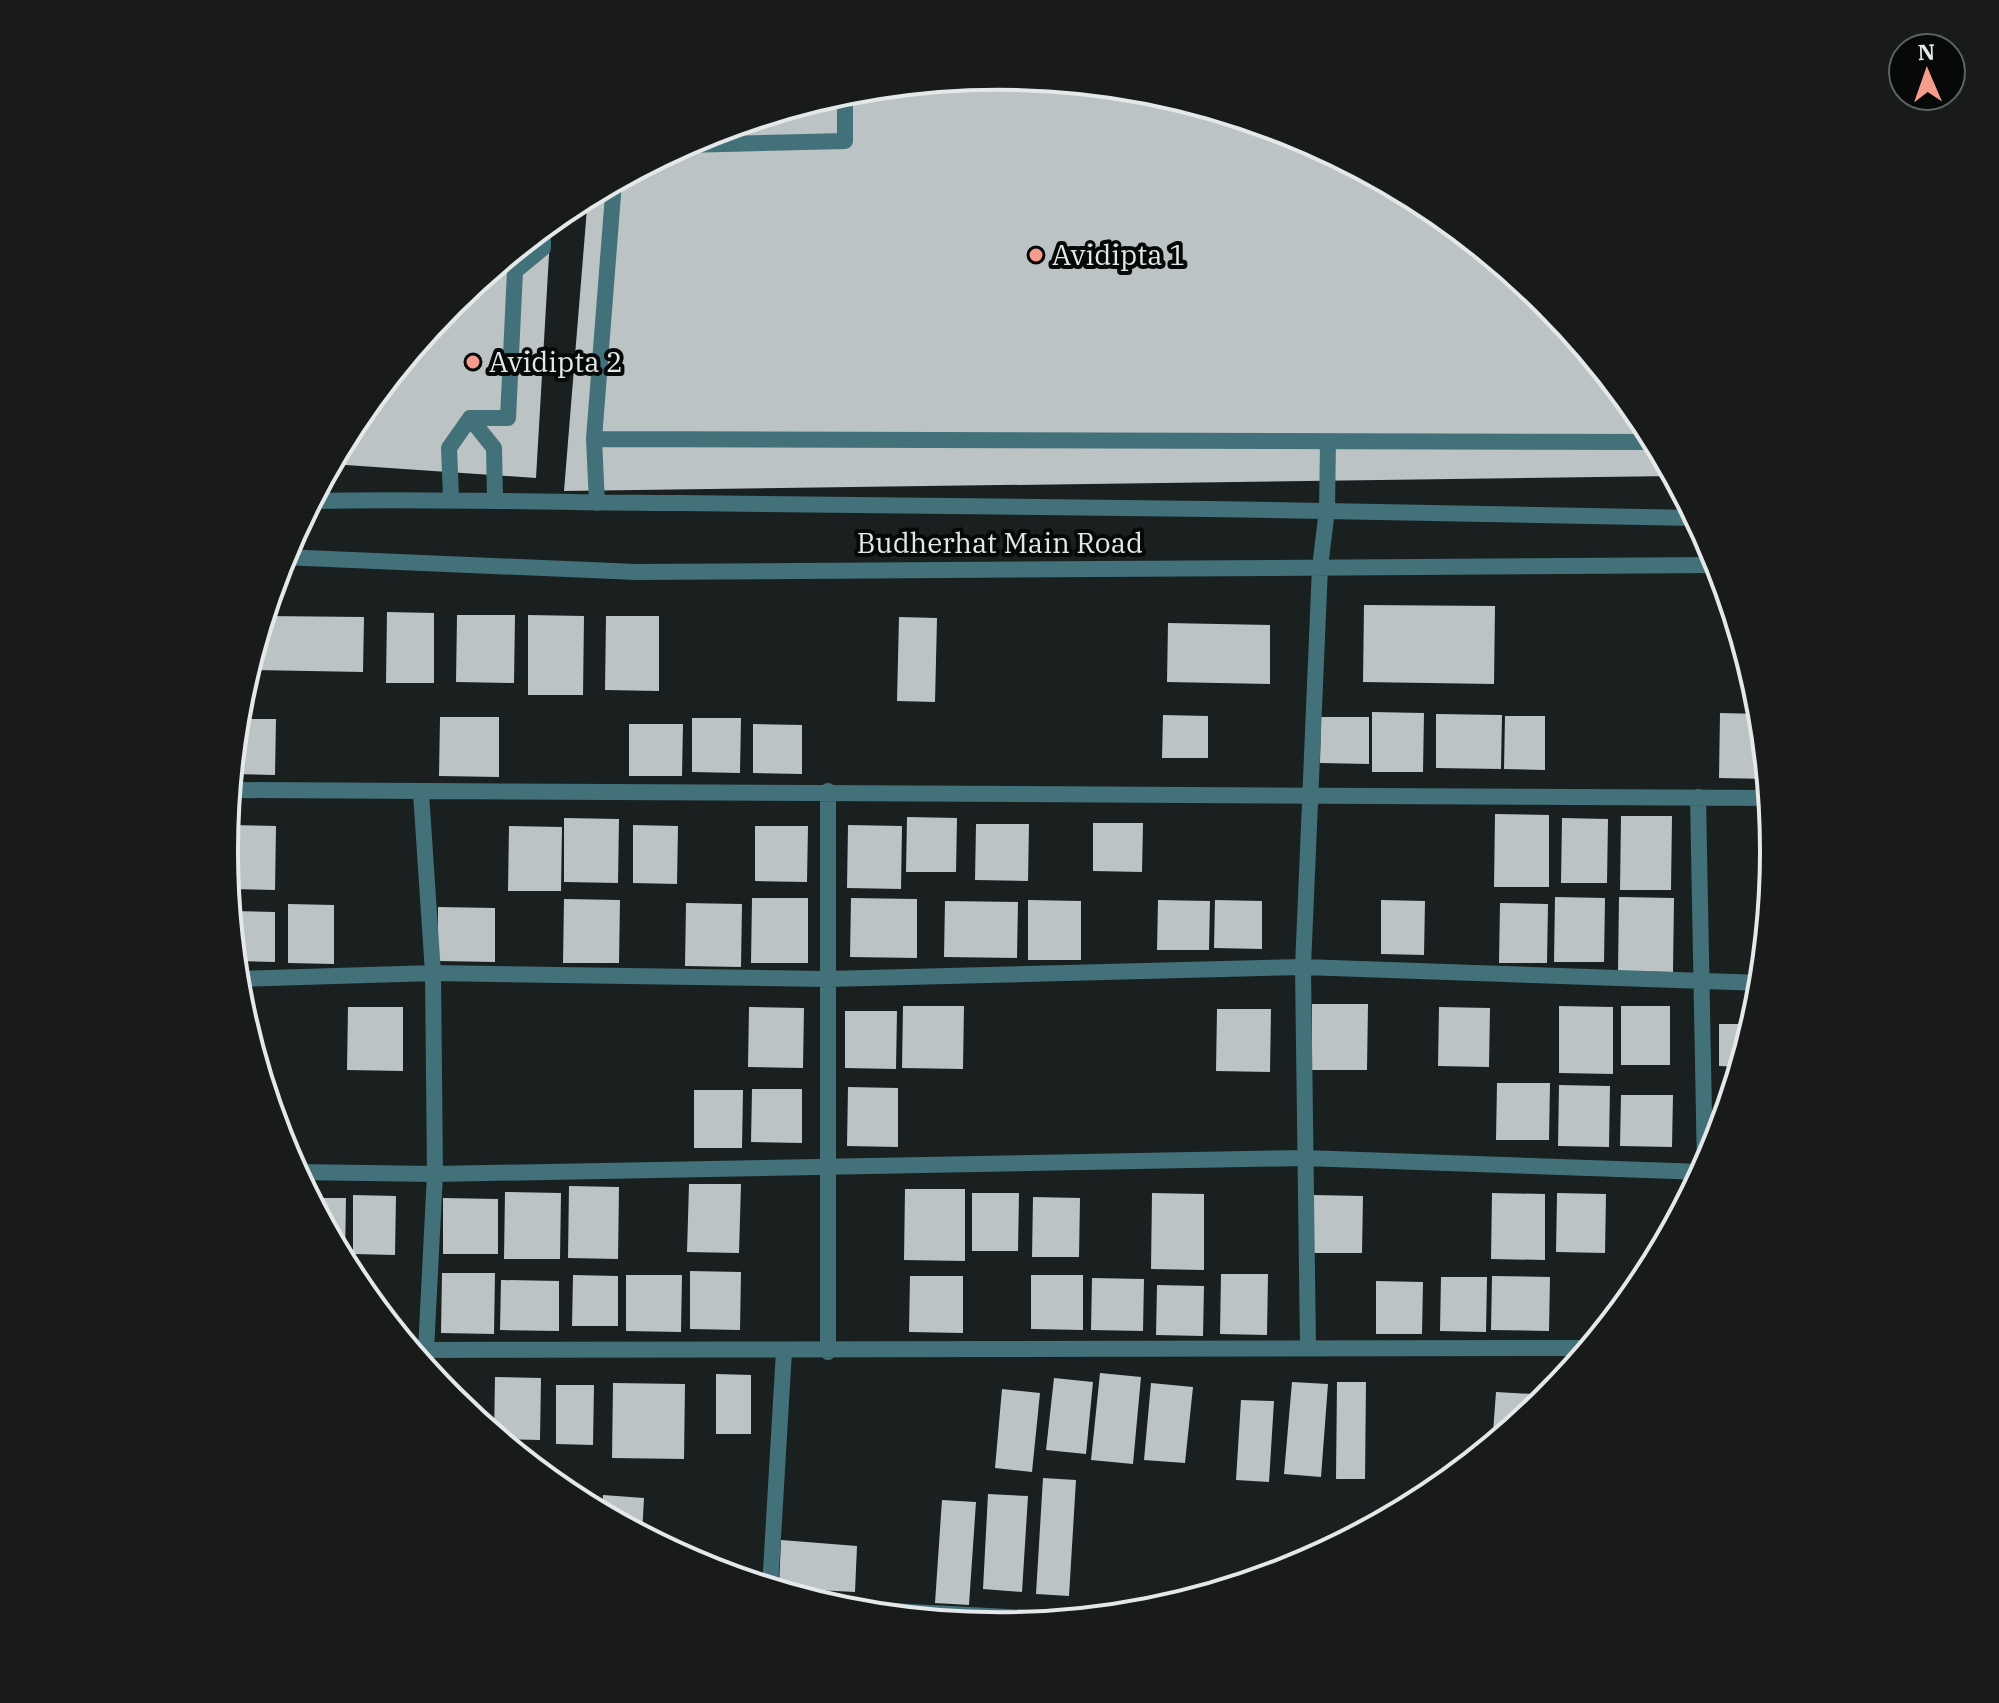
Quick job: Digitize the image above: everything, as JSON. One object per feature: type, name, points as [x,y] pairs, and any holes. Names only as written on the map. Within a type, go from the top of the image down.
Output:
[{"type":"street","points":[[718,144],[845,141],[845,106]]},
{"type":"street","points":[[597,503],[594,439],[613,196]]},
{"type":"street","points":[[470,418],[508,418],[515,271],[543,248],[543,242]]},
{"type":"street","points":[[451,498],[449,448],[470,418]]},
{"type":"street","points":[[470,418],[494,448],[495,499]]},
{"type":"street","points":[[594,439],[1641,442]]},
{"type":"street","points":[[1308,1347],[1303,967],[1308,797],[1320,567],[1327,510],[1328,442]]},
{"type":"street","name":"Budherhat Main Road","points":[[324,501],[451,498],[597,503],[1193,506],[1683,518]]},
{"type":"street","name":"Budherhat Main Road","points":[[297,558],[636,572],[1705,565]]},
{"type":"street","points":[[241,790],[1759,798]]},
{"type":"street","points":[[828,791],[828,1352]]},
{"type":"street","points":[[419,1344],[435,1174],[433,973],[421,793]]},
{"type":"street","points":[[1698,797],[1704,1141]]},
{"type":"street","points":[[250,979],[433,973],[827,979],[1303,967],[1749,983]]},
{"type":"street","points":[[310,1172],[435,1174],[1304,1158],[1690,1171]]},
{"type":"street","points":[[424,1350],[828,1352],[1308,1347],[1577,1348]]},
{"type":"street","points":[[771,1578],[784,1351]]},
{"type":"building","name":"Avidipta 1","points":[[1000,90],[1099,97],[1197,116],[1291,148],[1380,192],[1463,247],[1538,313],[1604,388],[1662,476],[564,491],[587,212],[708,148],[802,116],[900,97]]},
{"type":"building","name":"Avidipta 2","points":[[550,237],[536,478],[344,465],[366,428],[427,349],[497,279]]},
{"type":"building","points":[[1364,605],[1495,606],[1494,684],[1363,682]]},
{"type":"building","points":[[387,612],[434,613],[434,683],[386,683]]},
{"type":"building","points":[[457,615],[515,615],[514,683],[456,682]]},
{"type":"building","points":[[528,615],[584,616],[583,695],[528,695]]},
{"type":"building","points":[[275,616],[364,617],[363,672],[260,670]]},
{"type":"building","points":[[606,616],[659,616],[659,691],[605,690]]},
{"type":"building","points":[[899,617],[937,618],[935,702],[897,701]]},
{"type":"building","points":[[1168,623],[1270,625],[1270,684],[1167,682]]},
{"type":"building","points":[[1372,712],[1424,713],[1423,772],[1372,772]]},
{"type":"building","points":[[1720,713],[1748,714],[1757,779],[1719,778]]},
{"type":"building","points":[[1436,714],[1502,715],[1501,769],[1436,768]]},
{"type":"building","points":[[1163,715],[1208,716],[1208,758],[1162,758]]},
{"type":"building","points":[[1505,716],[1545,716],[1545,770],[1504,769]]},
{"type":"building","points":[[440,717],[499,717],[499,777],[439,776]]},
{"type":"building","points":[[1321,717],[1369,717],[1369,764],[1320,763]]},
{"type":"building","points":[[692,718],[741,718],[740,773],[692,772]]},
{"type":"building","points":[[250,719],[276,719],[275,775],[243,774]]},
{"type":"building","points":[[629,724],[683,724],[682,776],[629,776]]},
{"type":"building","points":[[753,724],[802,725],[802,774],[753,773]]},
{"type":"building","points":[[1495,814],[1549,815],[1549,887],[1494,887]]},
{"type":"building","points":[[1621,816],[1672,816],[1671,890],[1620,890]]},
{"type":"building","points":[[907,817],[957,818],[956,872],[906,872]]},
{"type":"building","points":[[564,818],[619,819],[618,883],[564,882]]},
{"type":"building","points":[[1562,818],[1608,819],[1607,883],[1561,883]]},
{"type":"building","points":[[1093,823],[1143,823],[1142,872],[1093,871]]},
{"type":"building","points":[[976,824],[1029,824],[1028,881],[975,880]]},
{"type":"building","points":[[239,825],[276,826],[275,890],[240,889]]},
{"type":"building","points":[[633,825],[678,826],[677,884],[633,883]]},
{"type":"building","points":[[848,825],[902,826],[901,889],[847,888]]},
{"type":"building","points":[[509,826],[562,827],[561,891],[508,891]]},
{"type":"building","points":[[755,826],[808,826],[807,882],[755,881]]},
{"type":"building","points":[[1555,897],[1605,898],[1604,962],[1554,962]]},
{"type":"building","points":[[1619,897],[1674,898],[1673,972],[1618,971]]},
{"type":"building","points":[[752,898],[808,898],[808,963],[751,963]]},
{"type":"building","points":[[851,898],[917,899],[917,958],[850,957]]},
{"type":"building","points":[[564,899],[620,900],[619,963],[563,963]]},
{"type":"building","points":[[1028,900],[1081,901],[1081,960],[1028,960]]},
{"type":"building","points":[[1158,900],[1210,901],[1209,950],[1157,950]]},
{"type":"building","points":[[1215,900],[1262,901],[1262,949],[1214,948]]},
{"type":"building","points":[[1381,900],[1425,901],[1424,955],[1381,954]]},
{"type":"building","points":[[945,901],[1018,902],[1017,958],[944,957]]},
{"type":"building","points":[[686,903],[742,904],[741,967],[685,966]]},
{"type":"building","points":[[1500,903],[1548,904],[1547,963],[1499,963]]},
{"type":"building","points":[[288,904],[334,905],[334,964],[288,963]]},
{"type":"building","points":[[438,907],[495,908],[495,962],[438,961]]},
{"type":"building","points":[[241,911],[275,912],[275,962],[247,961]]},
{"type":"building","points":[[1312,1004],[1368,1004],[1367,1070],[1312,1070]]},
{"type":"building","points":[[903,1006],[964,1006],[963,1069],[902,1068]]},
{"type":"building","points":[[1559,1006],[1613,1007],[1613,1074],[1559,1073]]},
{"type":"building","points":[[1621,1006],[1670,1006],[1670,1065],[1621,1065]]},
{"type":"building","points":[[348,1007],[403,1007],[403,1071],[347,1070]]},
{"type":"building","points":[[749,1007],[804,1008],[803,1068],[748,1067]]},
{"type":"building","points":[[1439,1007],[1490,1008],[1489,1067],[1438,1066]]},
{"type":"building","points":[[1217,1009],[1271,1009],[1270,1072],[1216,1071]]},
{"type":"building","points":[[845,1011],[897,1011],[896,1069],[845,1068]]},
{"type":"building","points":[[1719,1024],[1741,1024],[1730,1066],[1719,1066]]},
{"type":"building","points":[[1497,1083],[1550,1083],[1549,1140],[1496,1140]]},
{"type":"building","points":[[1559,1085],[1610,1086],[1609,1147],[1558,1146]]},
{"type":"building","points":[[848,1087],[898,1088],[898,1147],[847,1146]]},
{"type":"building","points":[[752,1089],[802,1089],[802,1143],[751,1142]]},
{"type":"building","points":[[694,1090],[743,1090],[742,1148],[694,1148]]},
{"type":"building","points":[[1621,1095],[1673,1095],[1672,1147],[1620,1146]]},
{"type":"building","points":[[689,1184],[741,1184],[739,1253],[687,1252]]},
{"type":"building","points":[[569,1186],[619,1187],[618,1259],[568,1258]]},
{"type":"building","points":[[905,1189],[965,1189],[965,1261],[904,1260]]},
{"type":"building","points":[[505,1192],[561,1193],[560,1259],[504,1259]]},
{"type":"building","points":[[972,1193],[1019,1193],[1018,1251],[972,1251]]},
{"type":"building","points":[[1152,1193],[1204,1194],[1204,1270],[1151,1269]]},
{"type":"building","points":[[1492,1193],[1545,1194],[1545,1260],[1491,1259]]},
{"type":"building","points":[[1557,1193],[1606,1194],[1605,1253],[1556,1252]]},
{"type":"building","points":[[353,1195],[396,1196],[395,1255],[353,1254]]},
{"type":"building","points":[[1314,1195],[1363,1196],[1362,1253],[1313,1253]]},
{"type":"building","points":[[1033,1197],[1080,1198],[1079,1257],[1032,1257]]},
{"type":"building","points":[[322,1198],[346,1198],[345,1241]]},
{"type":"building","points":[[443,1198],[498,1199],[498,1254],[443,1254]]},
{"type":"building","points":[[690,1271],[741,1272],[740,1330],[690,1329]]},
{"type":"building","points":[[442,1273],[495,1273],[494,1334],[441,1333]]},
{"type":"building","points":[[1221,1274],[1268,1274],[1267,1335],[1220,1334]]},
{"type":"building","points":[[573,1275],[618,1276],[618,1326],[572,1326]]},
{"type":"building","points":[[626,1275],[682,1275],[681,1332],[626,1331]]},
{"type":"building","points":[[1031,1275],[1083,1275],[1083,1330],[1031,1329]]},
{"type":"building","points":[[910,1276],[963,1276],[963,1333],[909,1332]]},
{"type":"building","points":[[1492,1276],[1550,1277],[1549,1331],[1491,1330]]},
{"type":"building","points":[[1441,1277],[1487,1277],[1486,1332],[1440,1331]]},
{"type":"building","points":[[1092,1278],[1144,1279],[1143,1331],[1091,1330]]},
{"type":"building","points":[[501,1280],[559,1281],[559,1331],[500,1330]]},
{"type":"building","points":[[1376,1281],[1423,1282],[1422,1334],[1376,1334]]},
{"type":"building","points":[[1157,1285],[1204,1286],[1203,1336],[1156,1335]]},
{"type":"building","points":[[1100,1373],[1141,1377],[1133,1464],[1091,1460]]},
{"type":"building","points":[[716,1374],[751,1375],[751,1434],[716,1434]]},
{"type":"building","points":[[495,1377],[541,1378],[540,1440],[516,1439],[494,1421]]},
{"type":"building","points":[[1054,1378],[1093,1382],[1086,1454],[1046,1450]]},
{"type":"building","points":[[1292,1382],[1328,1384],[1321,1477],[1284,1474]]},
{"type":"building","points":[[1337,1382],[1366,1382],[1365,1479],[1336,1479]]},
{"type":"building","points":[[613,1383],[685,1384],[684,1459],[612,1458]]},
{"type":"building","points":[[1151,1383],[1193,1387],[1185,1463],[1144,1460]]},
{"type":"building","points":[[556,1385],[594,1385],[593,1445],[556,1444]]},
{"type":"building","points":[[1002,1389],[1040,1393],[1032,1472],[995,1468]]},
{"type":"building","points":[[1496,1392],[1534,1394],[1502,1424],[1493,1431]]},
{"type":"building","points":[[1241,1400],[1274,1401],[1269,1482],[1236,1480]]},
{"type":"building","points":[[1043,1478],[1076,1480],[1069,1596],[1036,1594]]},
{"type":"building","points":[[988,1494],[1028,1496],[1022,1592],[983,1589]]},
{"type":"building","points":[[603,1495],[644,1498],[643,1523],[619,1511],[603,1501]]},
{"type":"building","points":[[942,1500],[976,1502],[969,1605],[935,1603]]},
{"type":"building","points":[[781,1540],[857,1546],[855,1592],[815,1590],[779,1580]]},
{"type":"place","name":"Avidipta 1","points":[[1036,255]]},
{"type":"place","name":"Avidipta 2","points":[[473,362]]}]
